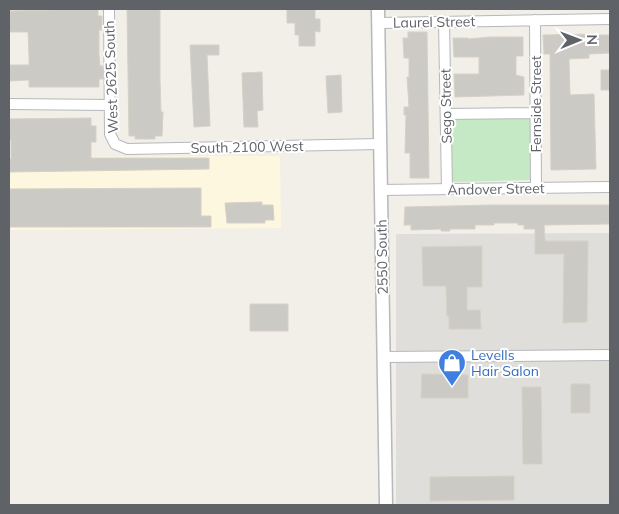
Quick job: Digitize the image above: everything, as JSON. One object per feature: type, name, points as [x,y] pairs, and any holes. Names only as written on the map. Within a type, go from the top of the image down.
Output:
[{"type":"street","name":"West 2625 South","points":[[109,9],[110,134],[115,144]]},
{"type":"street","name":"2550 South","points":[[378,9],[386,505]]},
{"type":"street","name":"Laurel Street","points":[[378,24],[610,19]]},
{"type":"street","name":"Fernside Street","points":[[536,20],[536,188]]},
{"type":"street","name":"Sego Street","points":[[444,22],[447,189]]},
{"type":"street","points":[[9,104],[110,105]]},
{"type":"street","points":[[446,114],[536,113]]},
{"type":"street","name":"South 2100 West","points":[[115,144],[127,149],[380,144]]},
{"type":"street","name":"Andover Street","points":[[381,190],[610,187]]},
{"type":"street","points":[[384,357],[610,354]]},
{"type":"shaded area","points":[[280,156],[281,228],[9,230],[9,157]]},
{"type":"shaded area","points":[[610,233],[610,505],[396,505],[396,234]]},
{"type":"green space","points":[[532,116],[533,180],[452,182],[451,117]]},
{"type":"building","points":[[98,9],[98,16],[102,16],[102,30],[99,30],[99,55],[100,66],[103,66],[103,79],[99,79],[99,87],[29,87],[29,80],[9,81],[9,65],[29,65],[29,56],[28,32],[9,32],[9,11]]},
{"type":"building","points":[[127,9],[160,9],[160,80],[161,112],[163,112],[162,136],[155,136],[155,139],[135,139],[135,136],[129,136]]},
{"type":"building","points":[[287,9],[315,9],[315,19],[320,19],[320,32],[315,31],[315,46],[299,46],[299,35],[295,35],[295,23],[287,23]]},
{"type":"building","points":[[408,32],[427,32],[429,178],[410,178],[410,153],[405,153],[406,115],[404,115],[404,107],[409,107],[407,77],[409,77],[409,58],[404,58],[403,38],[408,38]]},
{"type":"building","points":[[543,35],[610,35],[610,53],[589,54],[589,58],[569,59],[570,95],[594,94],[596,169],[551,170],[550,54],[544,54]]},
{"type":"building","points":[[523,37],[523,56],[516,56],[516,75],[524,77],[524,95],[455,97],[454,74],[479,74],[479,57],[454,57],[453,38]]},
{"type":"building","points":[[190,45],[219,45],[219,55],[207,55],[210,126],[194,127]]},
{"type":"building","points":[[601,70],[610,70],[610,90],[601,90]]},
{"type":"building","points":[[262,72],[263,110],[257,111],[258,127],[244,127],[242,73]]},
{"type":"building","points":[[341,75],[342,112],[328,113],[326,76]]},
{"type":"building","points":[[91,118],[91,126],[96,126],[96,142],[91,142],[91,158],[209,158],[209,169],[9,172],[9,159],[11,159],[11,140],[9,140],[10,119]]},
{"type":"building","points":[[201,188],[201,216],[211,216],[211,227],[9,227],[9,189]]},
{"type":"building","points":[[262,202],[262,205],[273,205],[274,220],[265,220],[265,223],[227,223],[225,203]]},
{"type":"building","points":[[610,205],[610,224],[544,225],[545,241],[588,241],[587,322],[563,323],[564,254],[535,254],[535,229],[524,229],[524,225],[518,225],[518,223],[475,225],[475,229],[450,229],[450,231],[441,231],[441,229],[411,230],[411,225],[404,225],[405,207]]},
{"type":"building","points":[[482,246],[482,287],[467,287],[467,310],[480,310],[481,329],[449,329],[446,286],[423,286],[422,247]]},
{"type":"building","points":[[250,304],[288,304],[288,331],[250,331]]},
{"type":"building","points":[[422,374],[468,375],[468,398],[421,398]]},
{"type":"building","points":[[571,384],[590,384],[590,413],[571,413]]},
{"type":"building","points":[[522,387],[541,387],[542,464],[523,464]]},
{"type":"building","points":[[514,476],[514,500],[430,501],[430,477]]},
{"type":"place","name":"Levells Hair Salon","points":[[452,387]]}]
